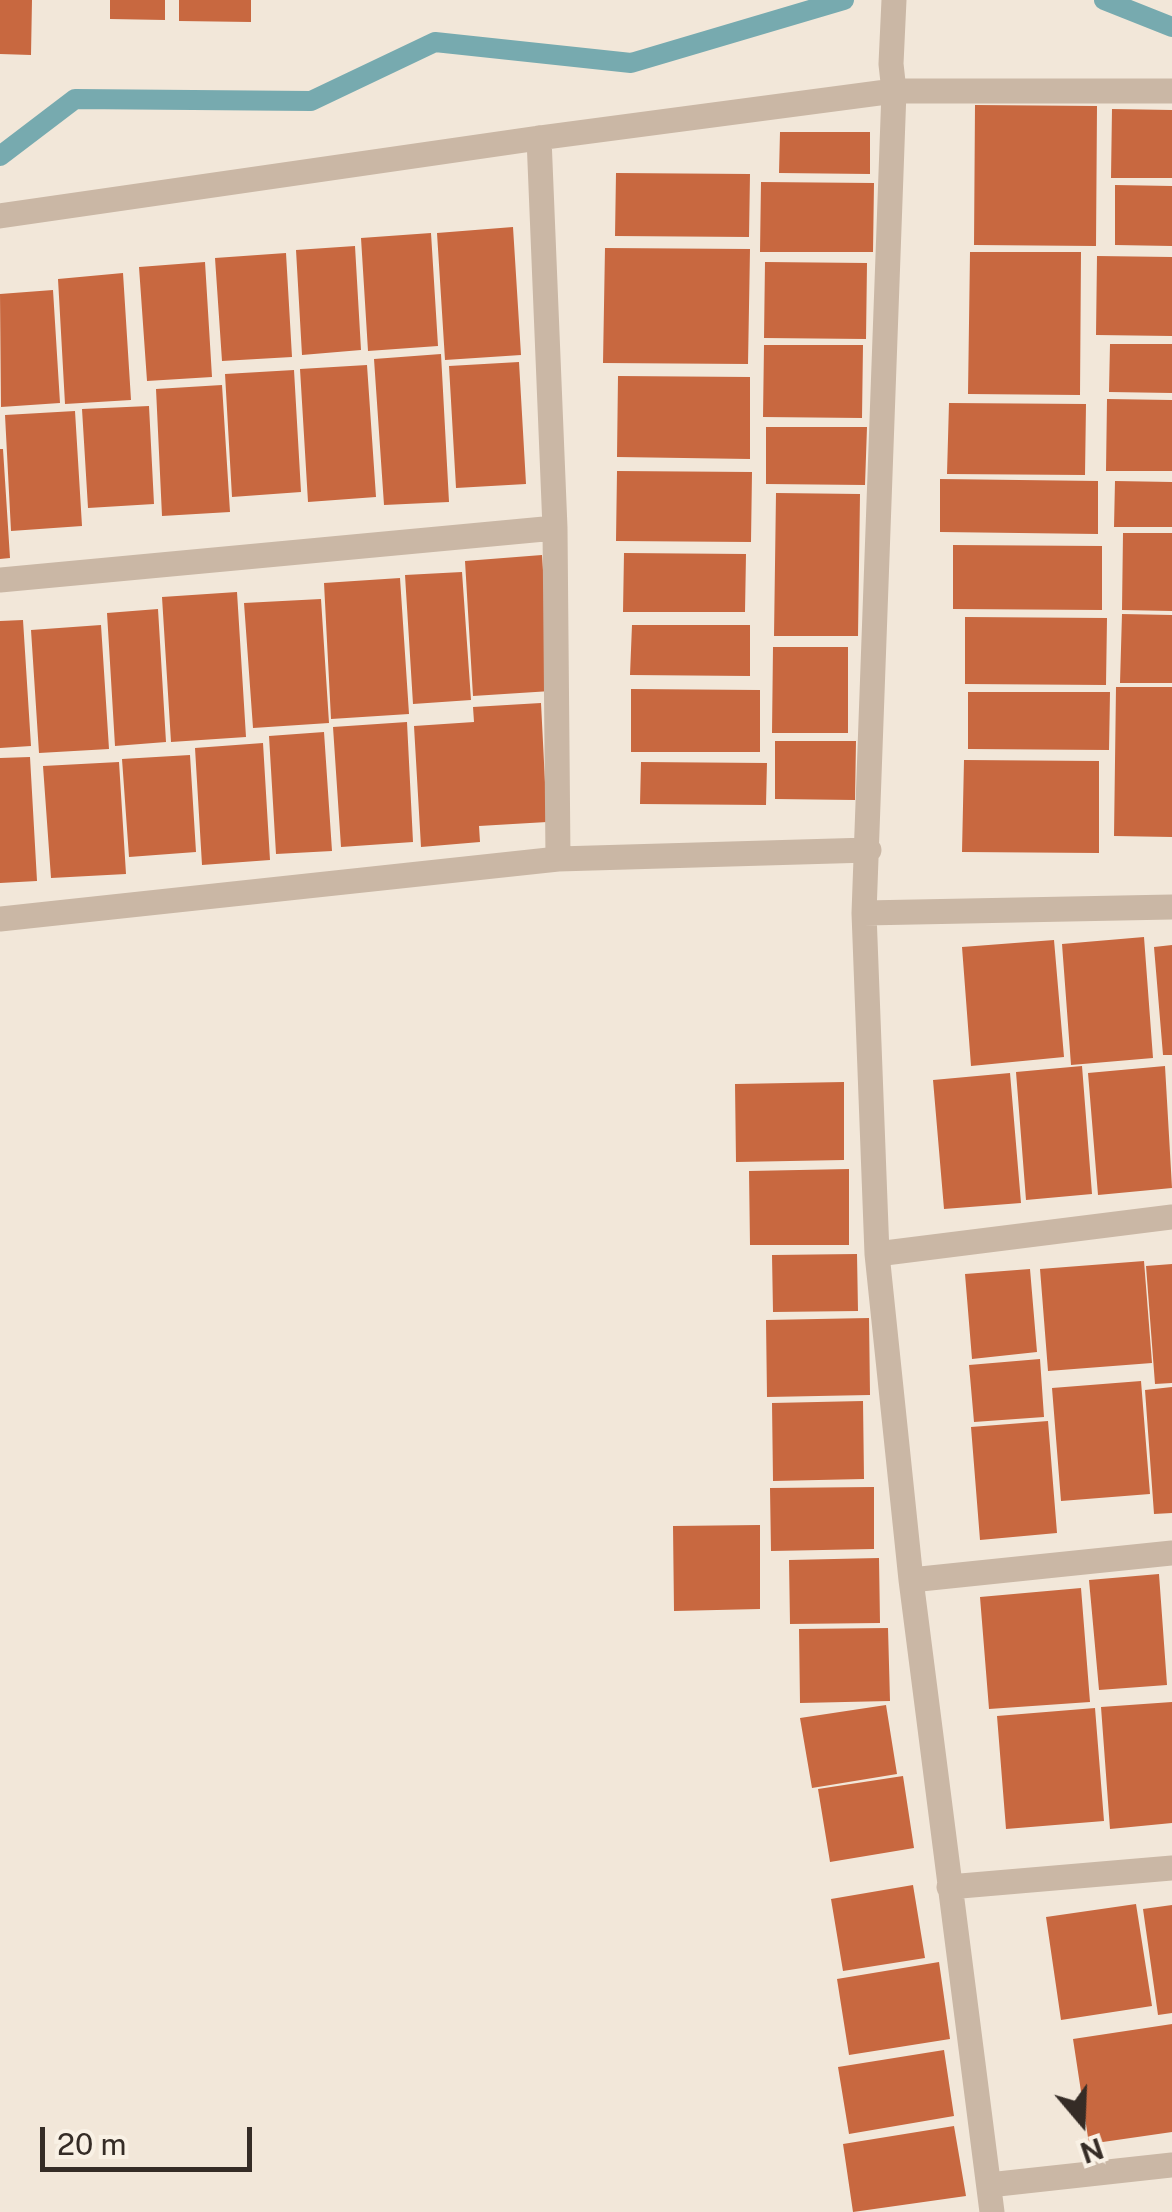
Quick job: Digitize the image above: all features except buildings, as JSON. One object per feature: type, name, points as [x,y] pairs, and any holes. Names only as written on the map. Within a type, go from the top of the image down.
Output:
[{"type":"street","points":[[894,0],[864,912],[876,1254],[948,1887],[992,2212]]},
{"type":"street","points":[[0,216],[894,91],[1172,90]]},
{"type":"street","points":[[539,138],[555,528],[558,859]]},
{"type":"street","points":[[0,580],[555,528]]},
{"type":"street","points":[[0,919],[558,859],[869,850]]},
{"type":"street","points":[[864,912],[1172,907]]},
{"type":"street","points":[[876,1254],[1172,1218]]},
{"type":"street","points":[[911,1580],[1172,1553]]},
{"type":"street","points":[[948,1887],[1172,1868]]},
{"type":"street","points":[[989,2185],[1172,2165]]},
{"type":"waterway","points":[[0,156],[75,99],[311,101],[435,42],[631,63],[844,0]]},
{"type":"waterway","points":[[1104,0],[1172,27]]}]
